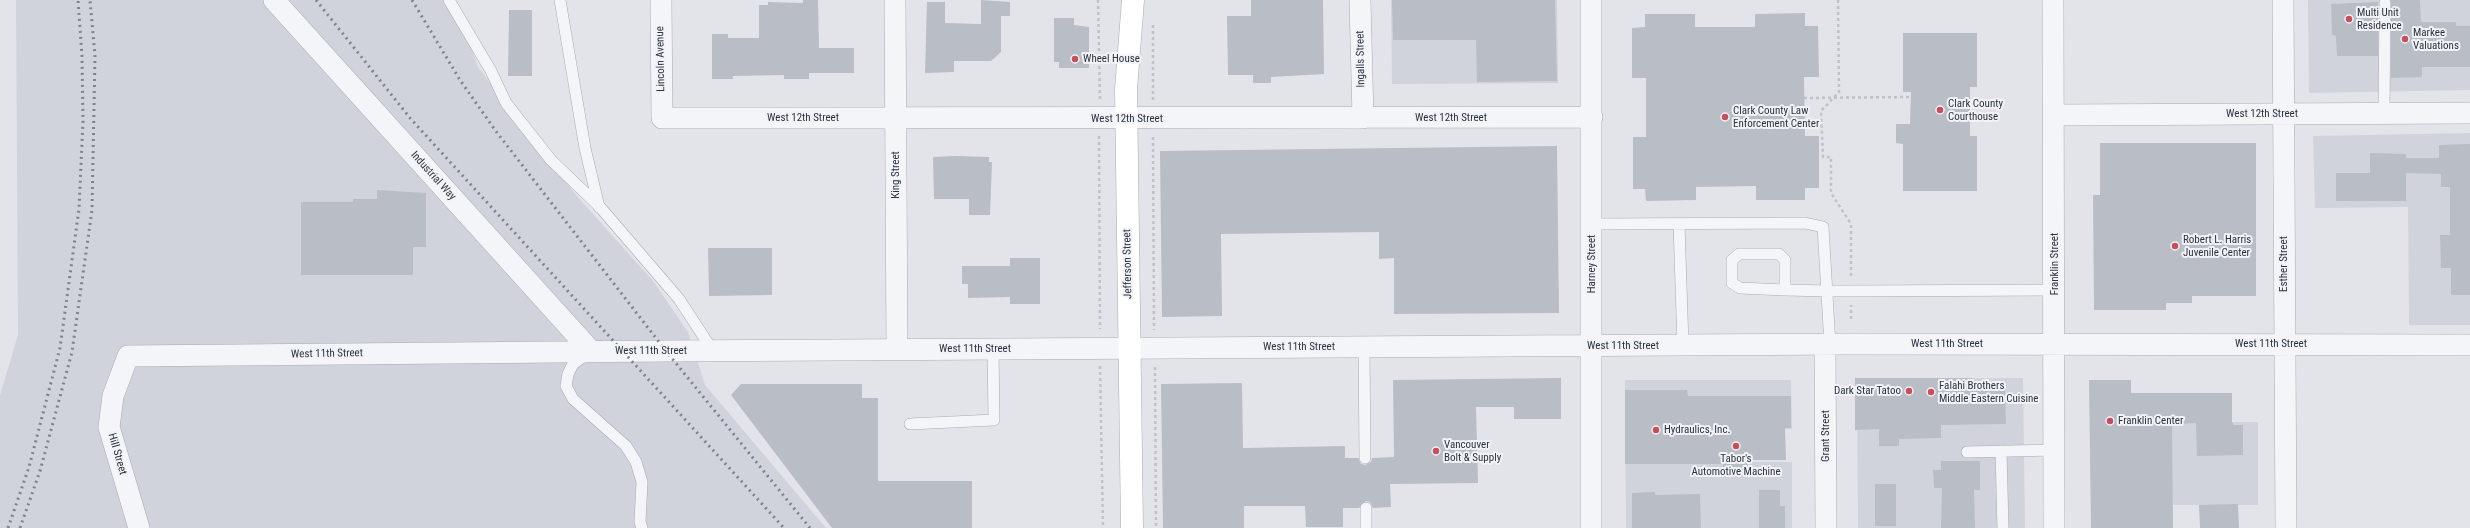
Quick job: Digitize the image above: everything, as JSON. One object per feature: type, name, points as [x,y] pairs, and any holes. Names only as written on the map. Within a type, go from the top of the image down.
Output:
[{"type":"street","name":"Industrial Way","points":[[274,0],[591,351]]},
{"type":"street","name":"Lincoln Avenue","points":[[661,0],[662,118]]},
{"type":"street","name":"King Street","points":[[895,0],[897,350]]},
{"type":"street","name":"Jefferson Street","points":[[1132,528],[1126,89],[1133,0]]},
{"type":"street","name":"Ingalls Street","points":[[1360,0],[1363,118]]},
{"type":"street","name":"Harney Street","points":[[1591,0],[1591,528]]},
{"type":"street","name":"Franklin Street","points":[[2053,0],[2055,290],[2054,528]]},
{"type":"street","name":"Esther Street","points":[[2283,0],[2286,528]]},
{"type":"street","name":"West 12th Street","points":[[2054,115],[2470,114]]},
{"type":"street","name":"West 12th Street","points":[[662,118],[1126,119],[1592,117]]},
{"type":"street","name":"West 11th Street","points":[[128,356],[591,351],[1683,345],[2470,345]]},
{"type":"street","name":"Grant Street","points":[[1826,528],[1827,345]]},
{"type":"street","name":"Hill Street","points":[[128,356],[113,396],[109,427],[139,528]]},
{"type":"lane","points":[[449,0],[491,71],[506,103],[551,160],[600,207],[679,299],[713,351]]},
{"type":"lane","points":[[560,0],[585,148],[600,207]]},
{"type":"lane","points":[[2384,114],[2386,3]]},
{"type":"lane","points":[[1592,224],[1805,223],[1823,228],[1828,291],[1827,345]]},
{"type":"lane","points":[[1679,224],[1683,345]]},
{"type":"lane","points":[[1785,290],[1785,260],[1779,254],[1739,254],[1732,260],[1732,283],[1740,288],[1785,290],[1828,291],[2055,290]]},
{"type":"lane","points":[[1364,347],[1365,458]]},
{"type":"lane","points":[[910,424],[994,420],[993,349]]},
{"type":"lane","points":[[591,351],[573,364],[566,386],[573,399],[626,446],[636,462],[642,482],[640,522],[642,528]]},
{"type":"lane","points":[[1967,452],[2055,450]]},
{"type":"lane","points":[[2001,451],[2003,528]]},
{"type":"lane","points":[[1366,508],[1366,528]]},
{"type":"path","points":[[1098,0],[1100,96]]},
{"type":"path","points":[[1838,0],[1839,92],[1821,110],[1822,157],[1831,157],[1831,193],[1851,224],[1851,319]]},
{"type":"path","points":[[1153,15],[1153,99]]},
{"type":"path","points":[[1804,98],[1911,96]]},
{"type":"path","points":[[1153,135],[1154,333]]},
{"type":"path","points":[[1099,138],[1100,332]]},
{"type":"path","points":[[1100,370],[1103,528]]},
{"type":"path","points":[[1155,370],[1156,528]]},
{"type":"shaded area","points":[[16,0],[455,0],[478,67],[576,195],[653,281],[688,332],[705,385],[826,528],[0,528],[0,395],[18,335]]},
{"type":"shaded area","points":[[1391,0],[1557,0],[1558,83],[1392,84]]},
{"type":"shaded area","points":[[2308,0],[2470,0],[2470,90],[2309,93]]},
{"type":"shaded area","points":[[2470,133],[2470,325],[2409,325],[2408,207],[2315,208],[2313,136]]},
{"type":"shaded area","points":[[2023,378],[2025,528],[1858,528],[1857,379]]},
{"type":"shaded area","points":[[1625,380],[1791,380],[1792,429],[1750,429],[1750,462],[1792,462],[1792,528],[1626,528]]},
{"type":"shaded area","points":[[2172,422],[2258,422],[2258,505],[2172,505]]},
{"type":"building","points":[[803,0],[818,0],[819,48],[854,48],[854,73],[809,73],[809,79],[784,79],[784,75],[733,76],[733,79],[712,79],[712,34],[728,34],[728,38],[759,38],[759,5],[768,5],[768,2],[803,3]]},
{"type":"building","points":[[981,0],[1010,2],[1010,16],[1001,16],[1001,52],[991,61],[954,61],[954,72],[925,73],[927,2],[945,2],[945,23],[981,24]]},
{"type":"building","points":[[1251,0],[1323,0],[1324,74],[1271,77],[1271,83],[1253,83],[1253,75],[1228,75],[1227,16],[1251,16]]},
{"type":"building","points":[[1392,0],[1555,0],[1557,81],[1477,82],[1476,40],[1393,40]]},
{"type":"building","points":[[2391,0],[2420,0],[2421,22],[2456,22],[2456,26],[2470,26],[2470,67],[2422,67],[2422,77],[2391,78]]},
{"type":"building","name":"Multi Unit Residence","points":[[2378,2],[2378,56],[2337,56],[2336,36],[2332,35],[2331,4]]},
{"type":"building","points":[[509,10],[532,10],[532,76],[508,76]]},
{"type":"building","name":"Clark County Law Enforcement Center","points":[[1805,13],[1805,26],[1818,26],[1819,77],[1804,77],[1805,136],[1819,136],[1819,188],[1805,188],[1805,200],[1756,200],[1756,186],[1696,187],[1696,200],[1646,201],[1645,189],[1633,189],[1633,137],[1646,137],[1646,78],[1632,78],[1632,28],[1645,27],[1645,14],[1695,14],[1695,27],[1755,27],[1755,14]]},
{"type":"building","points":[[1054,18],[1074,18],[1074,25],[1089,27],[1089,68],[1059,68],[1059,62],[1054,62]]},
{"type":"building","name":"Clark County Courthouse","points":[[1903,33],[1977,33],[1977,87],[1970,87],[1970,136],[1977,136],[1977,191],[1903,191],[1903,144],[1896,143],[1896,124],[1910,124],[1911,92],[1903,92]]},
{"type":"building","name":"Robert L. Harris Juvenile Center","points":[[2100,143],[2256,143],[2256,296],[2192,296],[2192,303],[2166,303],[2166,310],[2094,310],[2093,195],[2100,195]]},
{"type":"building","points":[[2470,144],[2470,295],[2451,295],[2451,268],[2441,268],[2440,235],[2450,235],[2450,187],[2441,187],[2441,174],[2406,173],[2406,201],[2336,201],[2336,173],[2370,173],[2370,153],[2406,154],[2406,158],[2439,158],[2439,145]]},
{"type":"building","points":[[1557,146],[1559,313],[1394,314],[1394,258],[1379,259],[1379,232],[1221,234],[1222,316],[1162,317],[1160,151]]},
{"type":"building","points":[[933,157],[989,157],[989,162],[992,162],[990,215],[969,215],[969,199],[934,199]]},
{"type":"building","points":[[377,190],[426,193],[426,247],[413,247],[413,275],[301,275],[301,202],[353,202],[353,199],[377,199]]},
{"type":"building","points":[[708,248],[772,248],[772,295],[709,296]]},
{"type":"building","points":[[1010,258],[1040,258],[1040,304],[1010,304],[1010,297],[968,298],[968,284],[962,284],[962,266],[1010,266]]},
{"type":"building","points":[[1561,378],[1561,419],[1514,419],[1514,407],[1476,407],[1478,483],[1390,484],[1391,507],[1373,508],[1370,502],[1366,501],[1359,508],[1343,508],[1343,527],[1306,527],[1305,506],[1244,506],[1244,528],[1163,528],[1161,384],[1242,383],[1243,448],[1345,446],[1345,458],[1358,458],[1361,464],[1365,465],[1371,462],[1372,458],[1394,457],[1393,380]]},
{"type":"building","points":[[1855,378],[1972,378],[1972,388],[2005,388],[2006,424],[1941,425],[1941,438],[1899,439],[1899,446],[1879,446],[1879,429],[1855,430]]},
{"type":"building","points":[[2089,380],[2131,380],[2131,393],[2232,393],[2232,422],[2234,425],[2243,425],[2243,455],[2197,456],[2196,423],[2172,424],[2173,528],[2091,528]]},
{"type":"building","points":[[741,384],[862,384],[862,398],[878,398],[878,481],[972,481],[972,528],[832,528],[731,395]]},
{"type":"building","points":[[1625,390],[1687,390],[1688,396],[1791,396],[1791,428],[1785,428],[1786,460],[1748,460],[1748,477],[1723,477],[1723,464],[1625,464]]},
{"type":"building","points":[[1941,461],[1980,461],[1980,490],[1974,490],[1975,528],[1941,528],[1942,488],[1934,488],[1933,470],[1941,470]]},
{"type":"building","points":[[1875,484],[1896,484],[1896,526],[1875,526]]},
{"type":"building","points":[[1759,490],[1780,490],[1780,506],[1785,506],[1785,528],[1759,528]]},
{"type":"building","points":[[1655,492],[1655,495],[1700,494],[1701,528],[1632,528],[1632,493]]},
{"type":"building","points":[[2238,504],[2239,528],[2200,528],[2199,505]]},
{"type":"railway","points":[[8,528],[29,467],[60,348],[79,209],[83,121],[82,56],[78,0]]},
{"type":"railway","points":[[20,528],[40,471],[72,352],[92,210],[95,56],[90,0]]},
{"type":"railway","points":[[316,0],[410,118],[784,528]]},
{"type":"railway","points":[[412,0],[460,80],[495,130],[666,351],[810,528]]},
{"type":"place","name":"Multi Unit Residence","points":[[2349,19]]},
{"type":"place","name":"Markee Valuations","points":[[2405,39]]},
{"type":"place","name":"Wheel House","points":[[1075,59]]},
{"type":"place","name":"Clark County Courthouse","points":[[1940,110]]},
{"type":"place","name":"Clark County Law Enforcement Center","points":[[1725,117]]},
{"type":"place","name":"Robert L. Harris Juvenile Center","points":[[2175,246]]},
{"type":"place","name":"Dark Star Tatoo","points":[[1909,391]]},
{"type":"place","name":"Falahi Brothers Middle Eastern Cuisine","points":[[1931,392]]},
{"type":"place","name":"Franklin Center","points":[[2110,421]]},
{"type":"place","name":"Hydraulics, Inc.","points":[[1656,430]]},
{"type":"place","name":"Tabor's Automotive Machine","points":[[1736,446]]},
{"type":"place","name":"Vancouver Bolt & Supply","points":[[1436,451]]}]
